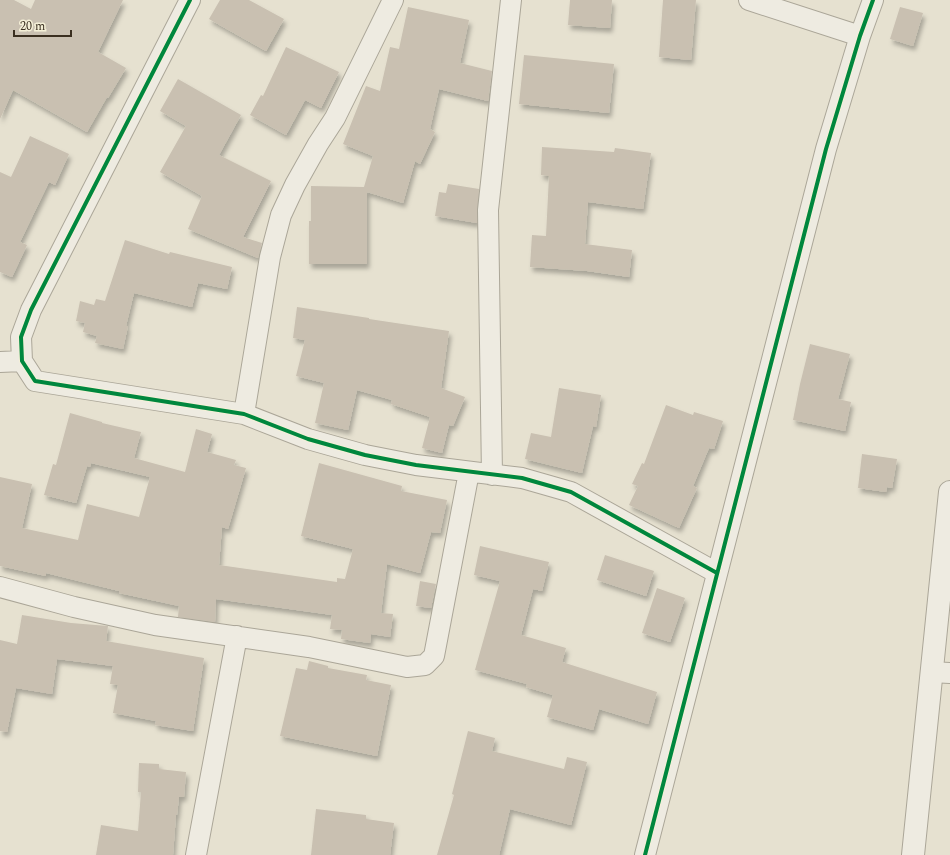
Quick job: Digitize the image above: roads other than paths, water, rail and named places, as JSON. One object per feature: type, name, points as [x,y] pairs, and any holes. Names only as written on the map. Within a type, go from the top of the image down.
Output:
[{"type":"street","points":[[190,0],[31,310],[21,337],[22,361],[35,381],[244,414],[308,439],[365,455],[416,465],[522,478],[571,492],[717,573]]},
{"type":"street","points":[[244,414],[270,258],[281,215],[299,178],[318,144],[335,118],[393,0]]},
{"type":"street","points":[[492,475],[488,210],[511,0]]},
{"type":"street","points":[[749,0],[860,36]]},
{"type":"street","points":[[645,855],[826,149],[860,36],[873,0]]},
{"type":"street","points":[[0,362],[22,361]]},
{"type":"street","points":[[0,586],[74,607],[155,625],[309,647],[407,667],[425,665],[434,656],[469,472]]},
{"type":"street","points":[[913,855],[940,672],[950,492]]},
{"type":"street","points":[[196,855],[237,636]]}]
